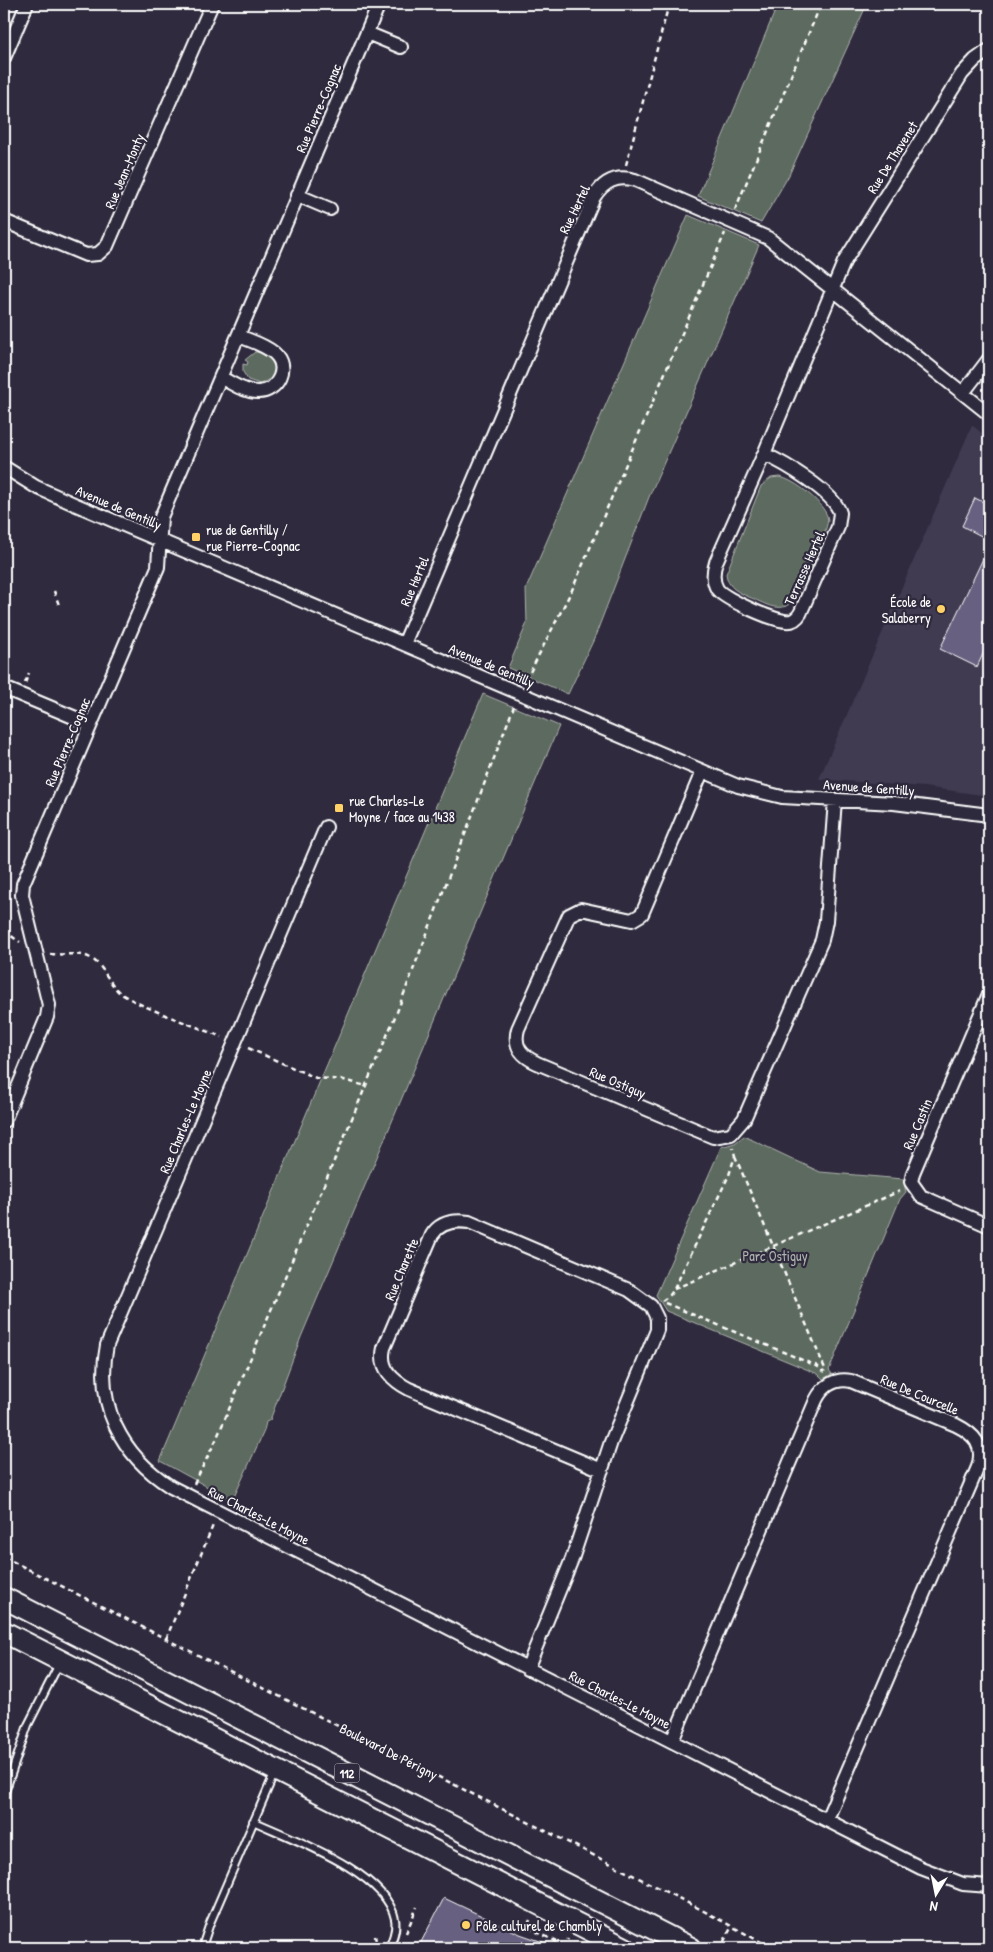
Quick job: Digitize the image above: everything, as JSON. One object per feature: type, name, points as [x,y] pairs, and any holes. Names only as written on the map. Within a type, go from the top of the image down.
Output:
[{"type":"main road","name":"112","points":[[4,1598],[691,1948]]},
{"type":"main road","name":"112","points":[[4,1632],[624,1948]]},
{"type":"street","points":[[4,58],[27,4]]},
{"type":"street","name":"Rue Jean-Monty","points":[[4,221],[86,254],[98,254],[107,246],[212,4]]},
{"type":"street","name":"Rue Pierre-Cognac","points":[[4,1122],[50,1005],[22,896],[23,884],[158,567],[158,539],[161,516],[222,378],[297,195],[379,4]]},
{"type":"street","points":[[367,33],[401,47]]},
{"type":"street","name":"Rue De Thavenet","points":[[831,289],[844,262],[962,74],[975,60],[989,50]]},
{"type":"street","name":"Rue Hertel","points":[[404,644],[594,197],[602,185],[619,177],[635,180],[760,233],[777,244],[989,414]]},
{"type":"street","points":[[297,195],[330,209]]},
{"type":"street","name":"Terrasse Hertel","points":[[764,454],[791,467],[830,498],[840,513],[838,527],[798,618],[790,621],[775,619],[724,596],[716,587],[714,579],[716,562],[764,454],[831,289]]},
{"type":"street","points":[[222,378],[251,391],[259,392],[270,389],[278,382],[281,372],[277,356],[268,349],[239,336]]},
{"type":"street","points":[[962,393],[989,359]]},
{"type":"street","name":"Avenue de Gentilly","points":[[4,467],[53,495],[738,786],[764,794],[913,805],[989,815]]},
{"type":"street","points":[[4,688],[90,724]]},
{"type":"street","name":"Rue Ostiguy","points":[[702,772],[642,914],[632,920],[581,909],[569,915],[522,1020],[516,1039],[521,1053],[537,1064],[713,1137],[731,1134],[744,1119],[822,940],[826,921],[835,800]]},
{"type":"street","name":"Rue Charles-Le Moyne","points":[[326,827],[111,1334],[104,1364],[105,1396],[113,1420],[128,1447],[142,1464],[161,1480],[527,1668],[934,1874],[963,1884],[989,1886]]},
{"type":"street","name":"Rue Castin","points":[[912,1186],[913,1173],[989,994]]},
{"type":"street","points":[[912,1186],[921,1196],[989,1226]]},
{"type":"street","name":"Rue Charette","points":[[527,1668],[572,1559],[602,1470],[611,1442],[655,1337],[658,1324],[655,1312],[646,1302],[629,1290],[469,1222],[455,1221],[444,1224],[432,1235],[384,1348],[382,1358],[385,1369],[399,1384],[409,1389],[602,1470]]},
{"type":"street","points":[[672,1741],[816,1400],[829,1379]]},
{"type":"street","name":"Rue De Courcelle","points":[[827,1820],[978,1467],[981,1452],[978,1442],[972,1434],[956,1425],[851,1381],[829,1379]]},
{"type":"lane","points":[[4,1795],[28,1725],[60,1661]]},
{"type":"lane","points":[[206,1948],[206,1934],[276,1771]]},
{"type":"lane","points":[[253,1821],[363,1875],[383,1896],[394,1915],[395,1928],[389,1948]]},
{"type":"path","points":[[625,169],[669,4]]},
{"type":"path","points":[[734,211],[821,4]]},
{"type":"path","points":[[526,679],[572,590],[726,231]]},
{"type":"path","points":[[54,591],[60,608]]},
{"type":"path","points":[[196,1482],[366,1086],[425,940],[513,707]]},
{"type":"path","points":[[4,931],[23,943]]},
{"type":"path","points":[[52,954],[74,953],[94,958],[99,962],[116,988],[126,997],[225,1039]]},
{"type":"path","points":[[245,1047],[316,1078],[344,1080],[366,1086]]},
{"type":"path","points":[[733,1144],[735,1156],[829,1379]]},
{"type":"path","points":[[735,1156],[729,1174],[674,1288],[670,1295],[661,1301],[817,1366],[829,1379]]},
{"type":"path","points":[[674,1288],[772,1244],[912,1186]]},
{"type":"path","points":[[166,1639],[213,1526]]},
{"type":"path","name":"Boulevard De Périgny","points":[[4,1557],[772,1948]]},
{"type":"path","points":[[414,1914],[417,1907]]},
{"type":"path","points":[[530,1920],[527,1927],[564,1947],[568,1939]]},
{"type":"path","points":[[721,1947],[732,1926]]},
{"type":"path","points":[[375,1935],[377,1948]]},
{"type":"shaded area","name":"École de Salaberry","points":[[972,425],[989,439],[989,796],[924,787],[819,779]]},
{"type":"green space","points":[[778,4],[867,4],[789,175],[761,223],[698,196]]},
{"type":"green space","points":[[688,215],[759,245],[649,497],[594,639],[568,694],[508,668],[527,623],[526,589]]},
{"type":"green space","points":[[255,352],[269,356],[274,364],[272,378],[260,384],[248,380],[243,372],[243,364],[247,365],[248,362],[245,360]]},
{"type":"green space","points":[[779,477],[793,482],[816,500],[822,507],[828,520],[817,552],[798,593],[786,606],[777,607],[767,605],[737,591],[729,583],[726,574],[761,486],[771,478]]},
{"type":"green space","points":[[483,694],[559,726],[301,1337],[270,1420],[266,1422],[264,1431],[234,1497],[228,1498],[160,1461]]},
{"type":"green space","name":"Parc Ostiguy","points":[[744,1136],[820,1172],[903,1179],[906,1192],[900,1199],[829,1370],[832,1374],[823,1379],[818,1374],[666,1311],[656,1295],[721,1147],[735,1143]]},
{"type":"building","points":[[975,498],[989,505],[989,540],[962,526]]},
{"type":"building","points":[[989,546],[989,641],[977,667],[940,649]]},
{"type":"building","name":"Pôle culturel de Chambly","points":[[444,1898],[520,1934],[560,1948],[418,1948]]},
{"type":"place","name":"rue de Gentilly / rue Pierre-Cognac","points":[[196,537]]},
{"type":"place","name":"École de Salaberry","points":[[941,609]]},
{"type":"place","name":"rue Charles-Le Moyne / face au 1438","points":[[339,808]]},
{"type":"place","name":"Pôle culturel de Chambly","points":[[466,1925]]}]
